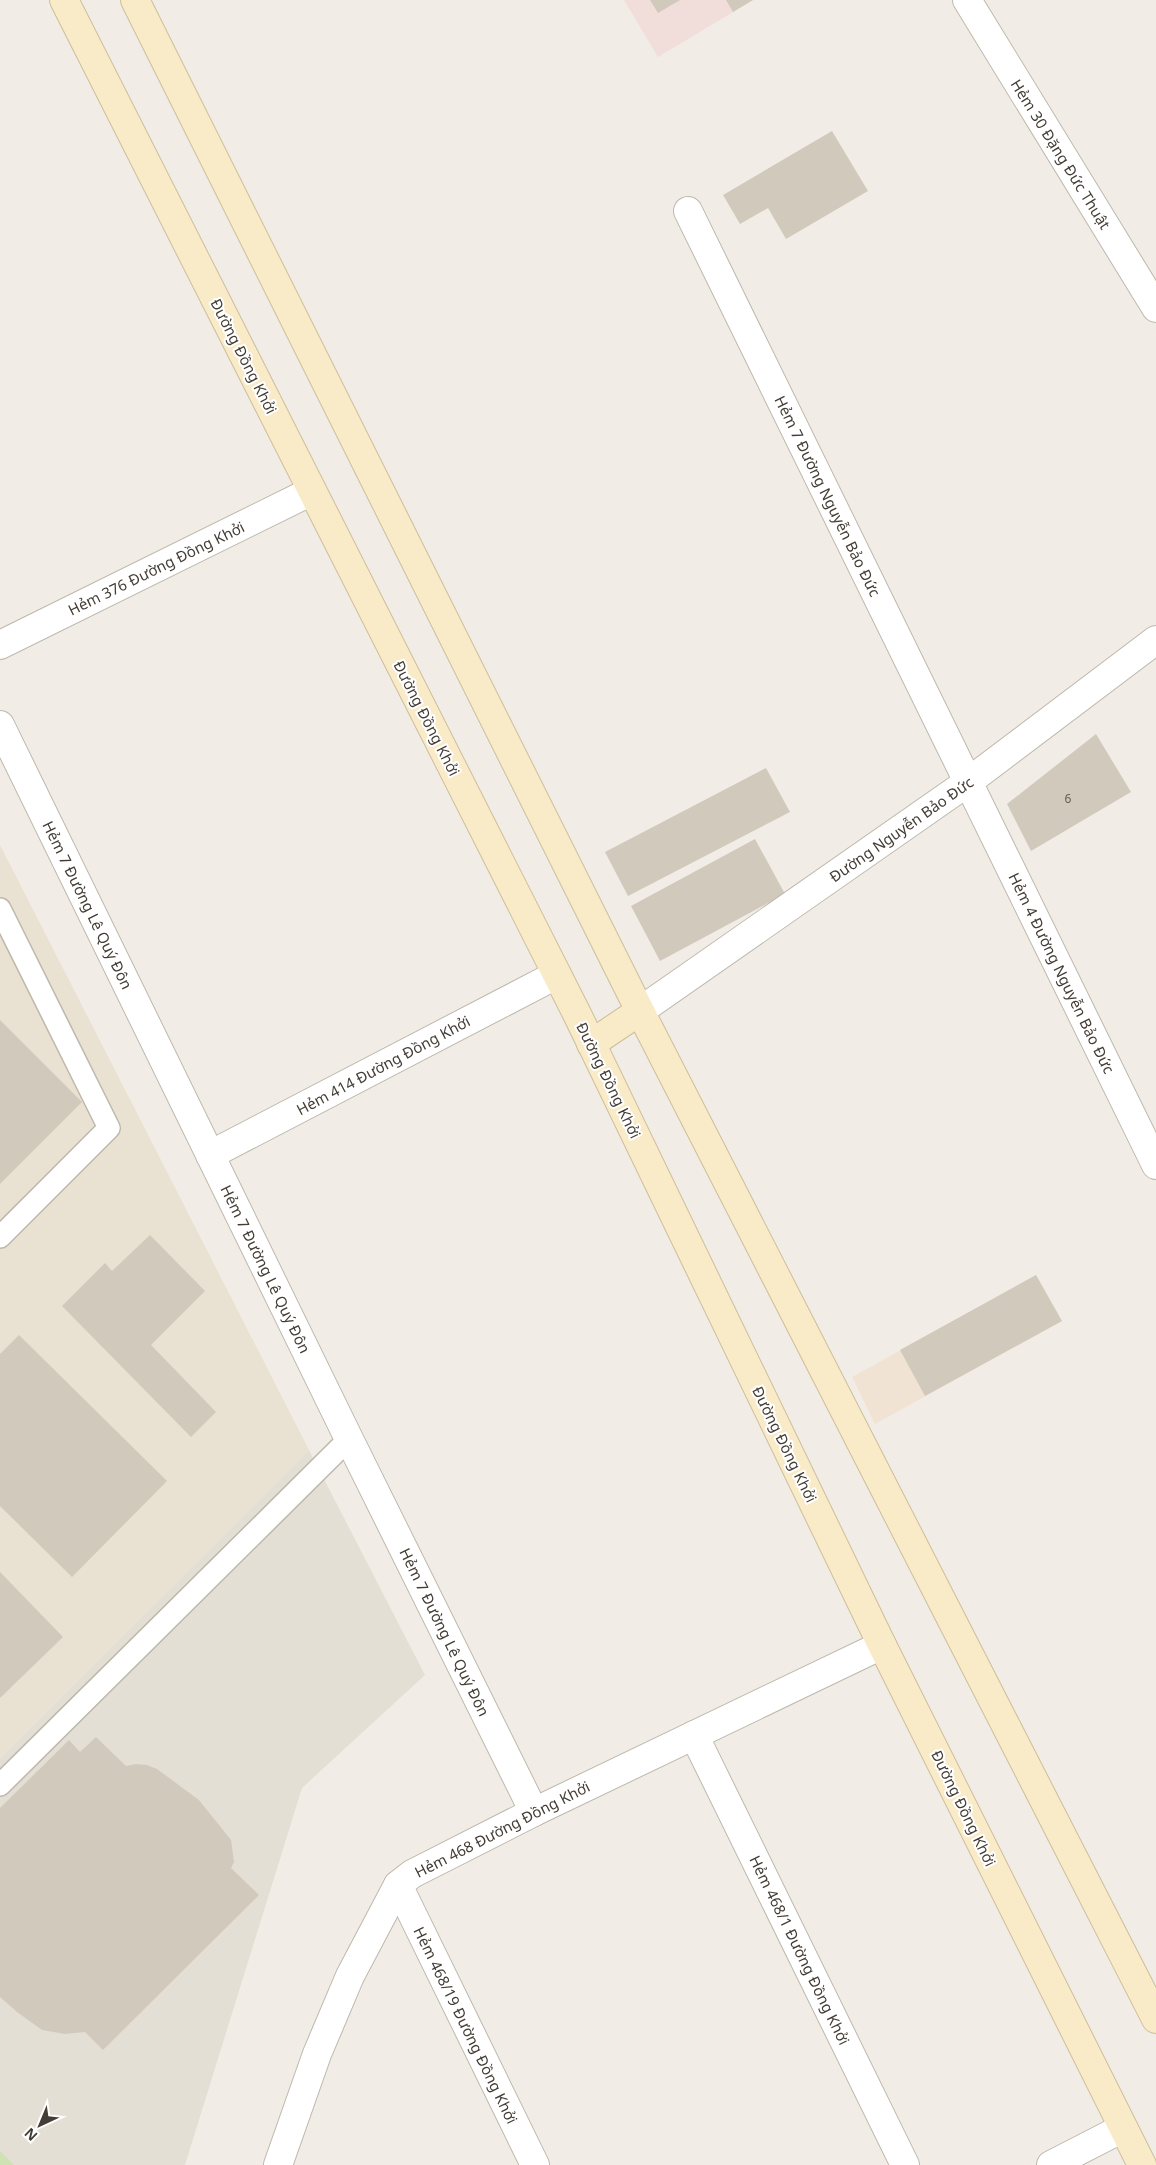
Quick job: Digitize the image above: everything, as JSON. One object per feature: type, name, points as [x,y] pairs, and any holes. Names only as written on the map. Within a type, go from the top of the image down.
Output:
[{"type":"main road","name":"Đường Đồng Khởi","points":[[64,0],[592,1044],[882,1645],[1142,2165]]},
{"type":"main road","points":[[135,0],[640,1011],[1156,2019]]},
{"type":"main road","points":[[592,1044],[640,1011]]},
{"type":"street","name":"Hẻm 30 Đặng Đức Thuật","points":[[967,0],[1156,308]]},
{"type":"street","name":"Hẻm 7 Đường Nguyễn Bảo Đức","points":[[688,211],[968,782]]},
{"type":"street","name":"Hẻm 376 Đường Đồng Khởi","points":[[0,645],[312,491]]},
{"type":"street","name":"Đường Nguyễn Bảo Đức","points":[[640,1011],[968,782],[1156,640]]},
{"type":"street","name":"Hẻm 7 Đường Lê Quý Đôn","points":[[0,725],[348,1439],[534,1812]]},
{"type":"street","name":"Hẻm 4 Đường Nguyễn Bảo Đức","points":[[968,782],[1156,1165]]},
{"type":"street","name":"Hẻm 414 Đường Đồng Khởi","points":[[210,1155],[556,975]]},
{"type":"street","name":"Hẻm 468 Đường Đồng Khởi","points":[[278,2165],[317,2054],[350,1976],[398,1885],[412,1874],[534,1812],[882,1645]]},
{"type":"street","name":"Hẻm 468/1 Đường Đồng Khởi","points":[[694,1735],[905,2165]]},
{"type":"street","name":"Hẻm 468/19 Đường Đồng Khởi","points":[[398,1885],[534,2165]]},
{"type":"street","points":[[1051,2165],[1123,2128]]},
{"type":"lane","points":[[0,909],[109,1128],[0,1237]]},
{"type":"lane","points":[[0,1785],[348,1439]]},
{"type":"shaded area","points":[[624,0],[753,0],[658,57]]},
{"type":"shaded area","points":[[0,845],[309,1450],[0,1758]]},
{"type":"shaded area","points":[[1036,1275],[1062,1321],[875,1424],[852,1377]]},
{"type":"shaded area","points":[[309,1450],[425,1675],[302,1788],[185,2165],[0,2165],[0,1758]]},
{"type":"green space","points":[[0,2151],[14,2165],[0,2165]]},
{"type":"building","points":[[650,0],[680,0],[658,13]]},
{"type":"building","points":[[726,0],[753,0],[733,12]]},
{"type":"building","points":[[832,131],[868,191],[786,239],[768,208],[740,224],[723,195]]},
{"type":"building","points":[[1096,734],[1131,792],[1031,851],[1007,804]]},
{"type":"building","points":[[766,768],[790,812],[628,896],[605,852]]},
{"type":"building","points":[[755,839],[785,894],[660,961],[631,906]]},
{"type":"building","points":[[0,1020],[82,1102],[0,1184]]},
{"type":"building","points":[[150,1235],[205,1291],[151,1345],[216,1412],[191,1437],[62,1306],[105,1263],[112,1271]]},
{"type":"building","points":[[1036,1275],[1062,1321],[925,1396],[900,1350]]},
{"type":"building","points":[[19,1335],[167,1481],[72,1577],[0,1506],[0,1354]]},
{"type":"building","points":[[0,1572],[63,1637],[0,1698]]},
{"type":"building","points":[[96,1737],[126,1766],[136,1764],[147,1765],[157,1769],[199,1800],[231,1840],[234,1862],[231,1868],[259,1895],[103,2050],[85,2032],[65,2034],[42,2030],[0,1997],[0,1808],[69,1740],[80,1752]]}]
